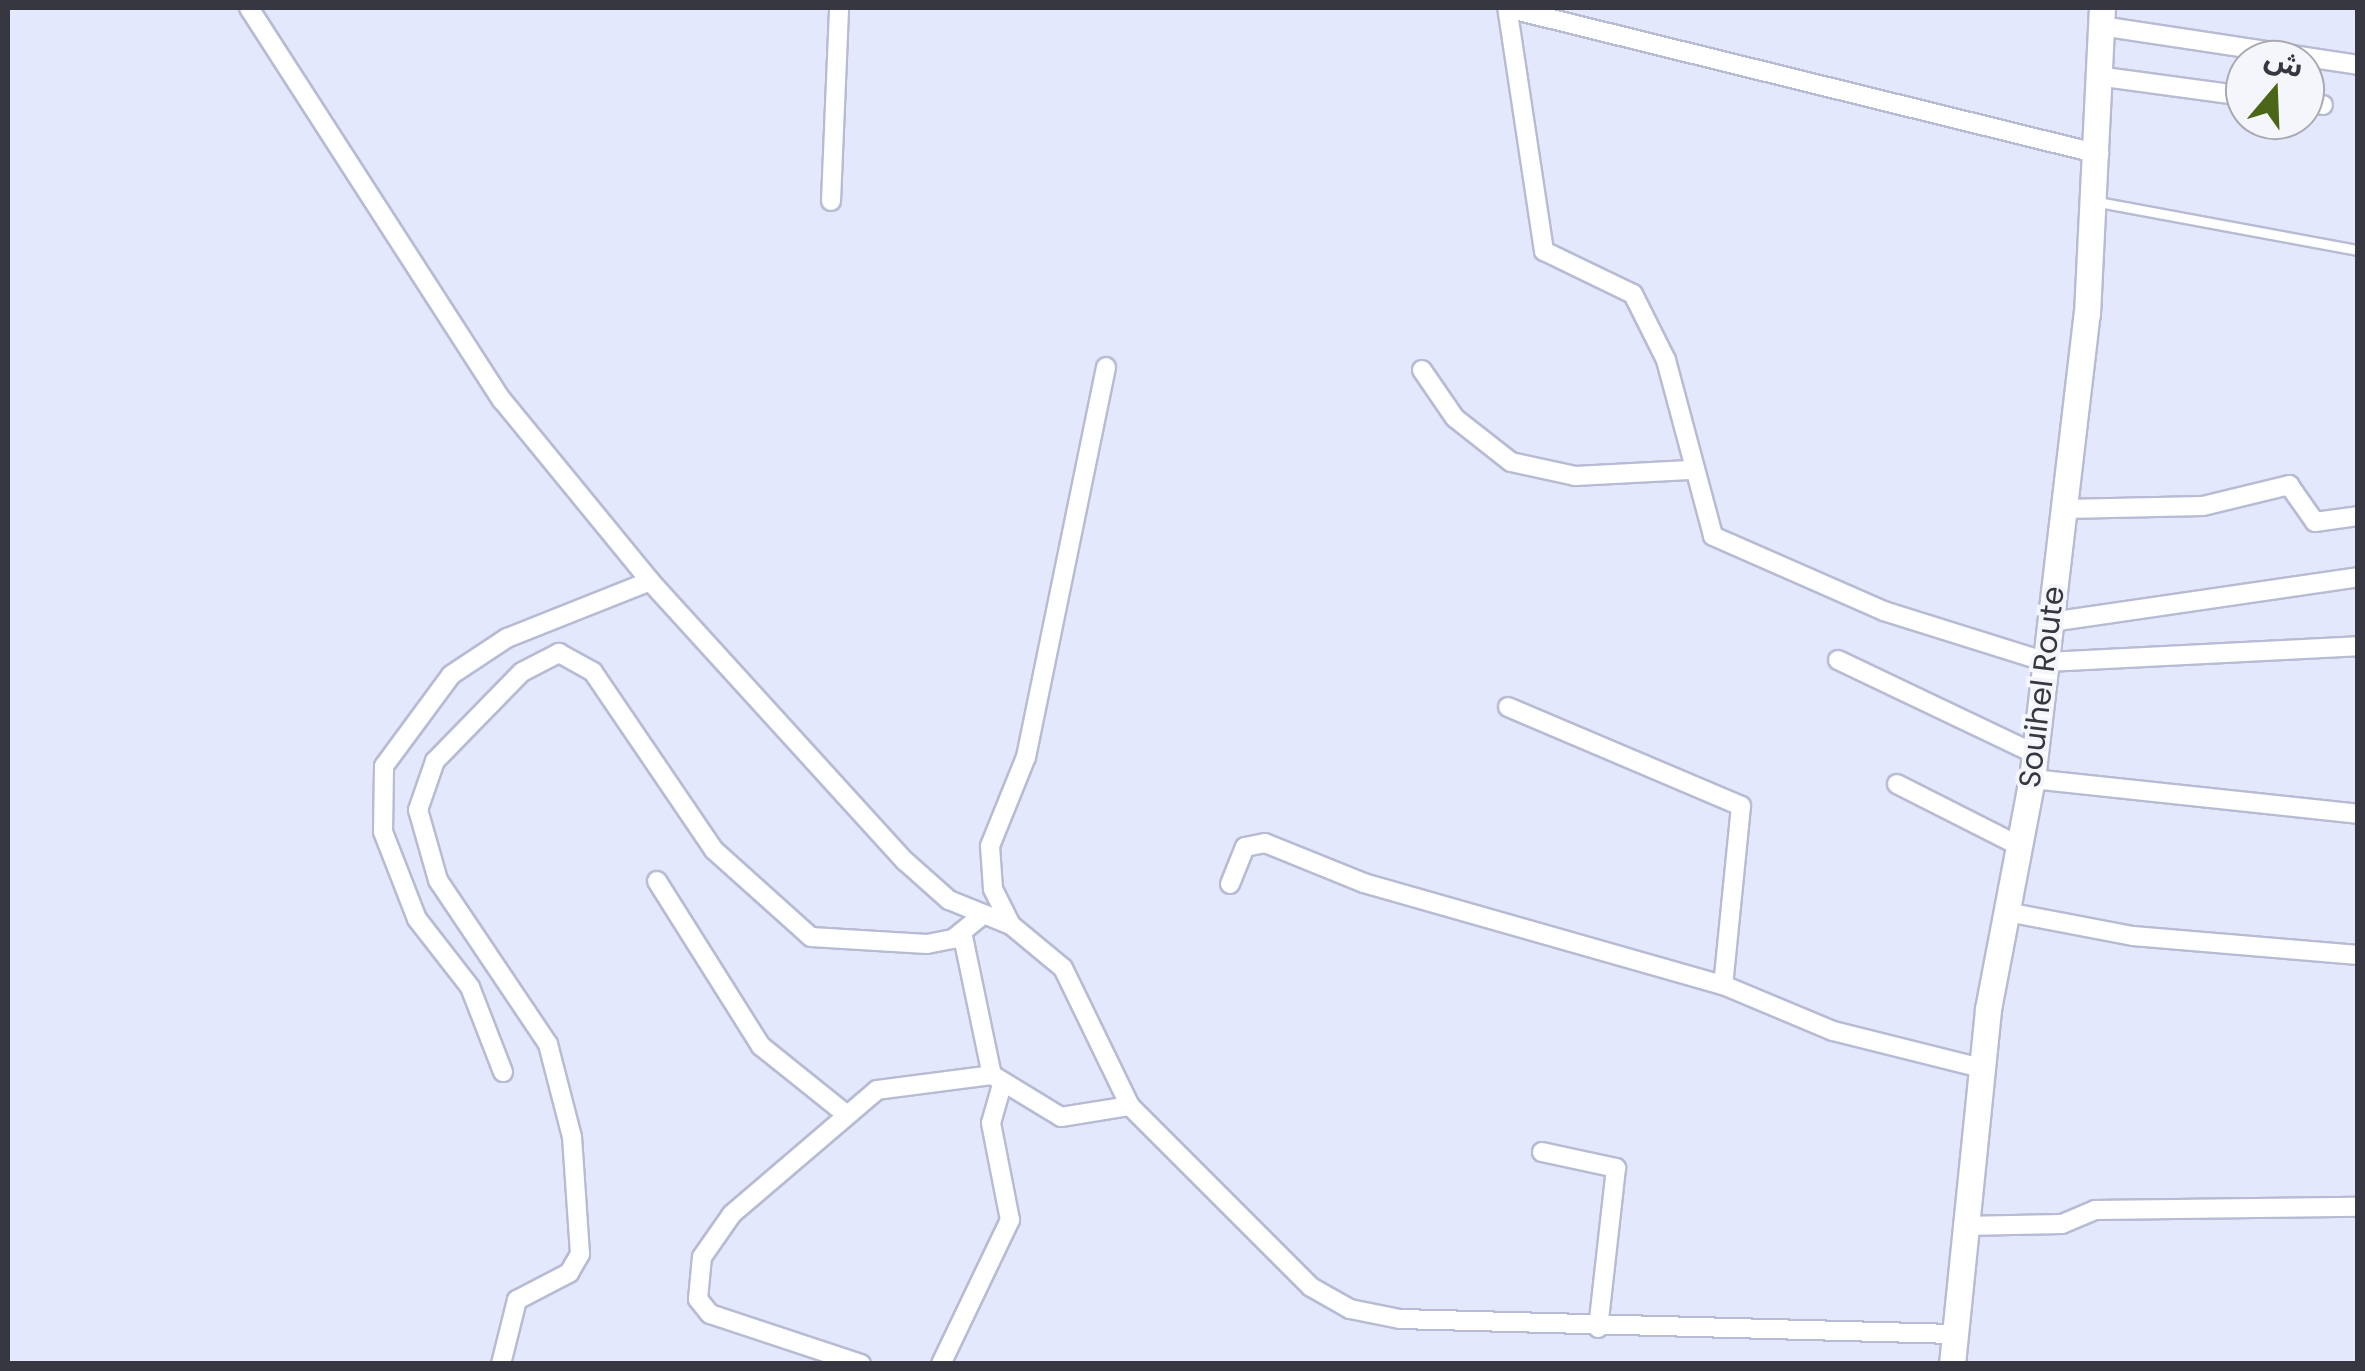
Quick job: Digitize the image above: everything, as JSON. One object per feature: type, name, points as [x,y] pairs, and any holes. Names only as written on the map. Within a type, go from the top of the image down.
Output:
[{"type":"main road","name":"Souihel Route","points":[[1952,1364],[1981,1068],[2034,767],[2065,510],[2098,202],[2097,76],[2102,16]]},
{"type":"street","points":[[830,202],[839,8]]},
{"type":"street","points":[[255,10],[502,400],[650,581],[905,861],[979,918],[1011,925]]},
{"type":"street","points":[[2099,154],[1865,89],[1508,10],[1544,251],[1633,294],[1666,360],[1690,470],[1713,536],[1884,611],[2046,662],[2358,646]]},
{"type":"street","points":[[2102,16],[2358,65]]},
{"type":"street","points":[[2097,76],[2225,93]]},
{"type":"street","points":[[1106,367],[1026,757],[990,846],[993,889],[1011,925],[1063,968],[1130,1106],[1311,1288],[1350,1309],[1598,1328],[1955,1334]]},
{"type":"street","points":[[1422,370],[1455,418],[1511,462],[1575,476],[1690,470]]},
{"type":"street","points":[[2065,510],[2203,506],[2289,485],[2315,522],[2358,516]]},
{"type":"street","points":[[2051,622],[2358,577]]},
{"type":"street","points":[[502,1072],[470,987],[417,919],[382,832],[384,766],[451,675],[508,638],[650,581]]},
{"type":"street","points":[[501,1364],[517,1300],[569,1273],[580,1254],[572,1138],[548,1044],[438,880],[418,810],[435,761],[522,672],[559,653],[592,672],[714,850],[800,931],[876,947],[962,932],[979,918]]},
{"type":"street","points":[[1838,660],[2034,767],[2358,814]]},
{"type":"street","points":[[1508,707],[1741,806],[1723,985]]},
{"type":"street","points":[[1897,784],[2019,846]]},
{"type":"street","points":[[1230,884],[1245,847],[1264,843],[1364,883],[1723,985],[1833,1031],[1981,1068]]},
{"type":"street","points":[[657,881],[760,1046],[847,1116]]},
{"type":"street","points":[[2006,912],[2133,936],[2358,955]]},
{"type":"street","points":[[941,1364],[1010,1220],[990,1124],[997,1080],[962,932]]},
{"type":"street","points":[[862,1364],[710,1314],[696,1278],[732,1214],[847,1116],[900,1081],[997,1080],[1078,1120],[1130,1106]]},
{"type":"street","points":[[1542,1152],[1616,1168],[1598,1328]]},
{"type":"street","points":[[1963,1226],[2062,1224],[2095,1210],[2358,1207]]},
{"type":"lane","points":[[2098,202],[2358,250]]}]
